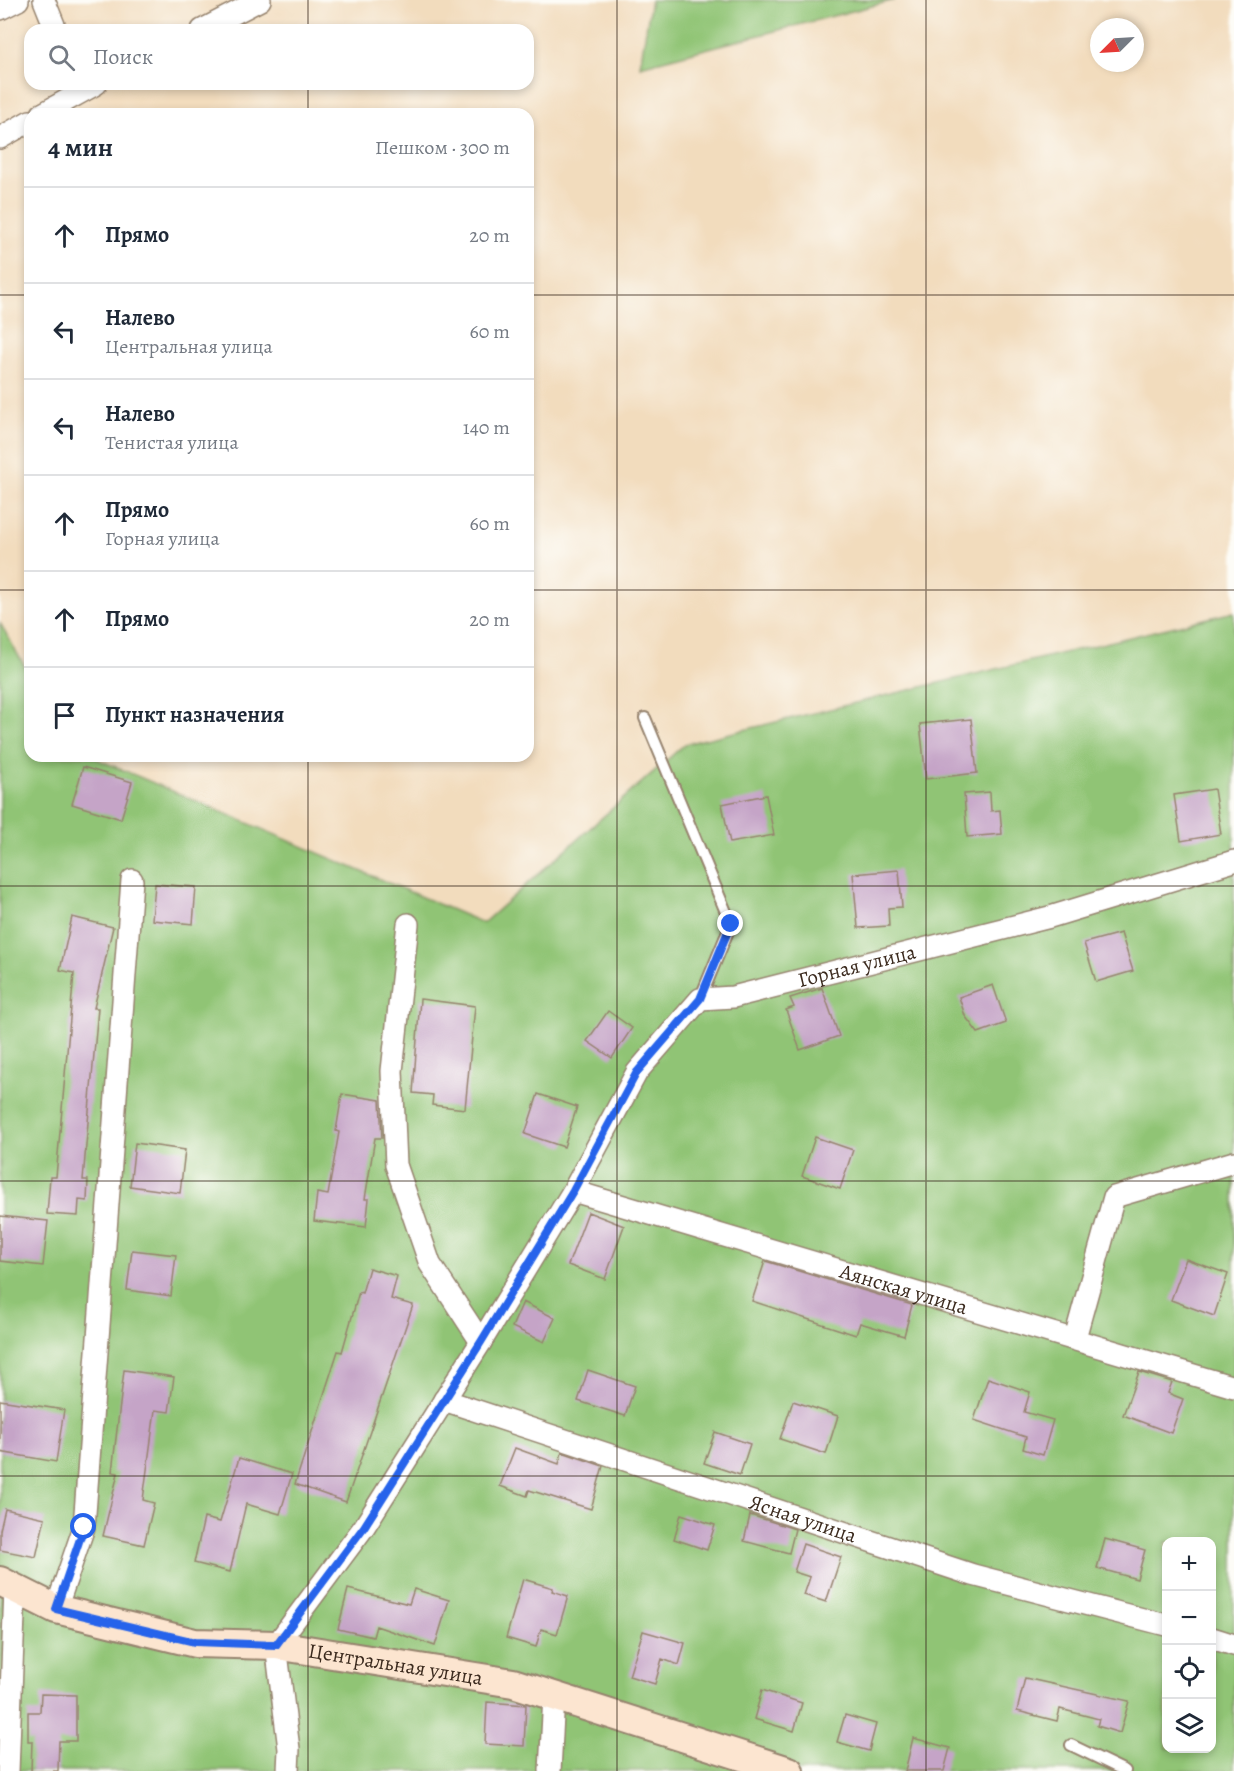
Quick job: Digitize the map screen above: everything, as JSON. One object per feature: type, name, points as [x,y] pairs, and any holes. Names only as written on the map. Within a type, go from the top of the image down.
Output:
[{"type":"main road","name":"Центральная улица","points":[[8,1585],[56,1609],[195,1642],[276,1645],[513,1683],[726,1760],[789,1771]]},
{"type":"street","points":[[0,9],[18,0]]},
{"type":"street","points":[[44,0],[54,24]]},
{"type":"street","points":[[214,24],[260,0]]},
{"type":"street","points":[[50,108],[74,90]]},
{"type":"street","points":[[0,138],[24,124]]},
{"type":"street","name":"Горная улица","points":[[700,999],[733,997],[1050,916],[1234,861]]},
{"type":"street","points":[[56,1609],[84,1527],[132,880]]},
{"type":"street","points":[[408,924],[392,1071],[396,1166],[430,1264],[481,1342]]},
{"type":"street","points":[[288,1771],[289,1749],[276,1645],[364,1527],[481,1342],[573,1191],[637,1072],[700,999]]},
{"type":"street","points":[[1075,1338],[1114,1197],[1234,1162]]},
{"type":"street","name":"Аянская улица","points":[[573,1191],[1234,1387]]},
{"type":"street","name":"Ясная улица","points":[[444,1400],[973,1575],[1162,1624]]},
{"type":"street","points":[[8,1585],[8,1771]]},
{"type":"street","points":[[1216,1639],[1234,1644]]},
{"type":"street","points":[[550,1771],[554,1696]]},
{"type":"lane","points":[[645,718],[731,924],[700,999]]},
{"type":"lane","points":[[1071,1745],[1125,1771]]},
{"type":"green space","points":[[651,0],[895,0],[640,66]]},
{"type":"green space","points":[[1234,612],[1234,1771],[0,1771],[0,623],[24,665],[24,762],[104,762],[483,923],[685,744]]},
{"type":"building","points":[[971,719],[977,773],[926,779],[920,724]]},
{"type":"building","points":[[83,767],[132,782],[121,819],[72,804]]},
{"type":"building","points":[[1214,789],[1221,834],[1181,841],[1174,795]]},
{"type":"building","points":[[990,792],[991,811],[1000,810],[1002,834],[967,837],[964,794]]},
{"type":"building","points":[[766,795],[774,835],[730,843],[722,804]]},
{"type":"building","points":[[899,870],[902,907],[888,908],[889,926],[858,928],[853,874]]},
{"type":"building","points":[[155,884],[196,887],[193,924],[152,920]]},
{"type":"building","points":[[72,917],[113,927],[94,1008],[98,1008],[83,1180],[88,1180],[87,1201],[79,1200],[78,1216],[47,1214],[50,1177],[56,1177],[74,973],[60,970]]},
{"type":"building","points":[[1121,933],[1133,971],[1096,982],[1084,943]]},
{"type":"building","points":[[993,985],[1006,1023],[978,1033],[965,1016],[959,997]]},
{"type":"building","points":[[822,988],[839,1036],[800,1050],[786,1010],[794,1007],[790,998]]},
{"type":"building","points":[[420,999],[475,1006],[465,1109],[432,1105],[433,1095],[413,1093]]},
{"type":"building","points":[[608,1011],[632,1028],[612,1058],[587,1041]]},
{"type":"building","points":[[342,1094],[380,1100],[382,1138],[375,1138],[365,1199],[369,1199],[366,1227],[314,1221],[317,1193],[328,1195],[339,1132],[336,1131]]},
{"type":"building","points":[[538,1094],[577,1107],[564,1147],[525,1134]]},
{"type":"building","points":[[815,1137],[853,1150],[840,1189],[802,1176]]},
{"type":"building","points":[[135,1143],[185,1150],[180,1193],[130,1186]]},
{"type":"building","points":[[588,1212],[624,1226],[605,1279],[568,1265]]},
{"type":"building","points":[[0,1216],[48,1221],[43,1266],[0,1261]]},
{"type":"building","points":[[132,1250],[176,1255],[171,1296],[127,1290]]},
{"type":"building","points":[[1186,1259],[1228,1274],[1214,1316],[1171,1300]]},
{"type":"building","points":[[765,1261],[912,1305],[904,1336],[860,1323],[856,1335],[752,1301]]},
{"type":"building","points":[[369,1268],[397,1276],[391,1299],[413,1305],[346,1502],[295,1484],[338,1351],[342,1352],[359,1292],[362,1293]]},
{"type":"building","points":[[523,1302],[555,1318],[544,1342],[512,1327]]},
{"type":"building","points":[[124,1370],[174,1377],[169,1412],[155,1410],[143,1500],[154,1503],[144,1545],[103,1536],[118,1473],[112,1472]]},
{"type":"building","points":[[588,1370],[635,1386],[625,1416],[578,1401]]},
{"type":"building","points":[[1139,1372],[1172,1382],[1168,1393],[1183,1399],[1171,1433],[1123,1415]]},
{"type":"building","points":[[988,1378],[1030,1392],[1024,1412],[1053,1420],[1043,1455],[1023,1449],[1026,1437],[974,1420]]},
{"type":"building","points":[[0,1400],[64,1410],[56,1462],[0,1452]]},
{"type":"building","points":[[793,1401],[838,1416],[826,1454],[780,1439]]},
{"type":"building","points":[[715,1432],[750,1444],[740,1475],[704,1463]]},
{"type":"building","points":[[515,1448],[559,1464],[562,1452],[603,1466],[591,1509],[529,1490],[527,1496],[500,1486]]},
{"type":"building","points":[[239,1458],[292,1474],[280,1514],[246,1504],[230,1572],[194,1563],[204,1518],[220,1522]]},
{"type":"building","points":[[5,1509],[45,1518],[36,1557],[0,1550],[0,1530]]},
{"type":"building","points":[[681,1514],[715,1525],[707,1550],[674,1539]]},
{"type":"building","points":[[750,1515],[795,1529],[789,1553],[744,1541]]},
{"type":"building","points":[[1105,1539],[1145,1550],[1137,1579],[1097,1568]]},
{"type":"building","points":[[803,1544],[841,1557],[826,1602],[804,1595],[810,1577],[794,1572]]},
{"type":"building","points":[[523,1579],[553,1588],[552,1591],[568,1596],[557,1634],[541,1629],[536,1647],[506,1638]]},
{"type":"building","points":[[348,1589],[409,1604],[414,1589],[449,1600],[435,1646],[376,1626],[373,1637],[338,1629]]},
{"type":"building","points":[[643,1631],[685,1643],[679,1665],[662,1659],[655,1684],[629,1676]]},
{"type":"building","points":[[1025,1678],[1129,1701],[1120,1733],[1097,1726],[1099,1719],[1060,1709],[1057,1721],[1017,1711]]},
{"type":"building","points":[[762,1690],[802,1703],[794,1731],[754,1719]]},
{"type":"building","points":[[41,1694],[76,1695],[76,1741],[59,1741],[58,1771],[31,1771],[32,1741],[28,1741],[28,1712],[40,1712]]},
{"type":"building","points":[[487,1702],[526,1705],[524,1746],[485,1744]]},
{"type":"building","points":[[845,1715],[876,1724],[869,1751],[837,1742]]},
{"type":"building","points":[[913,1738],[950,1748],[944,1771],[905,1771]]},
{"type":"route","points":[[84,1527],[56,1609],[195,1642],[276,1645],[364,1527],[481,1342],[573,1191],[637,1072],[700,999],[731,924]]}]
